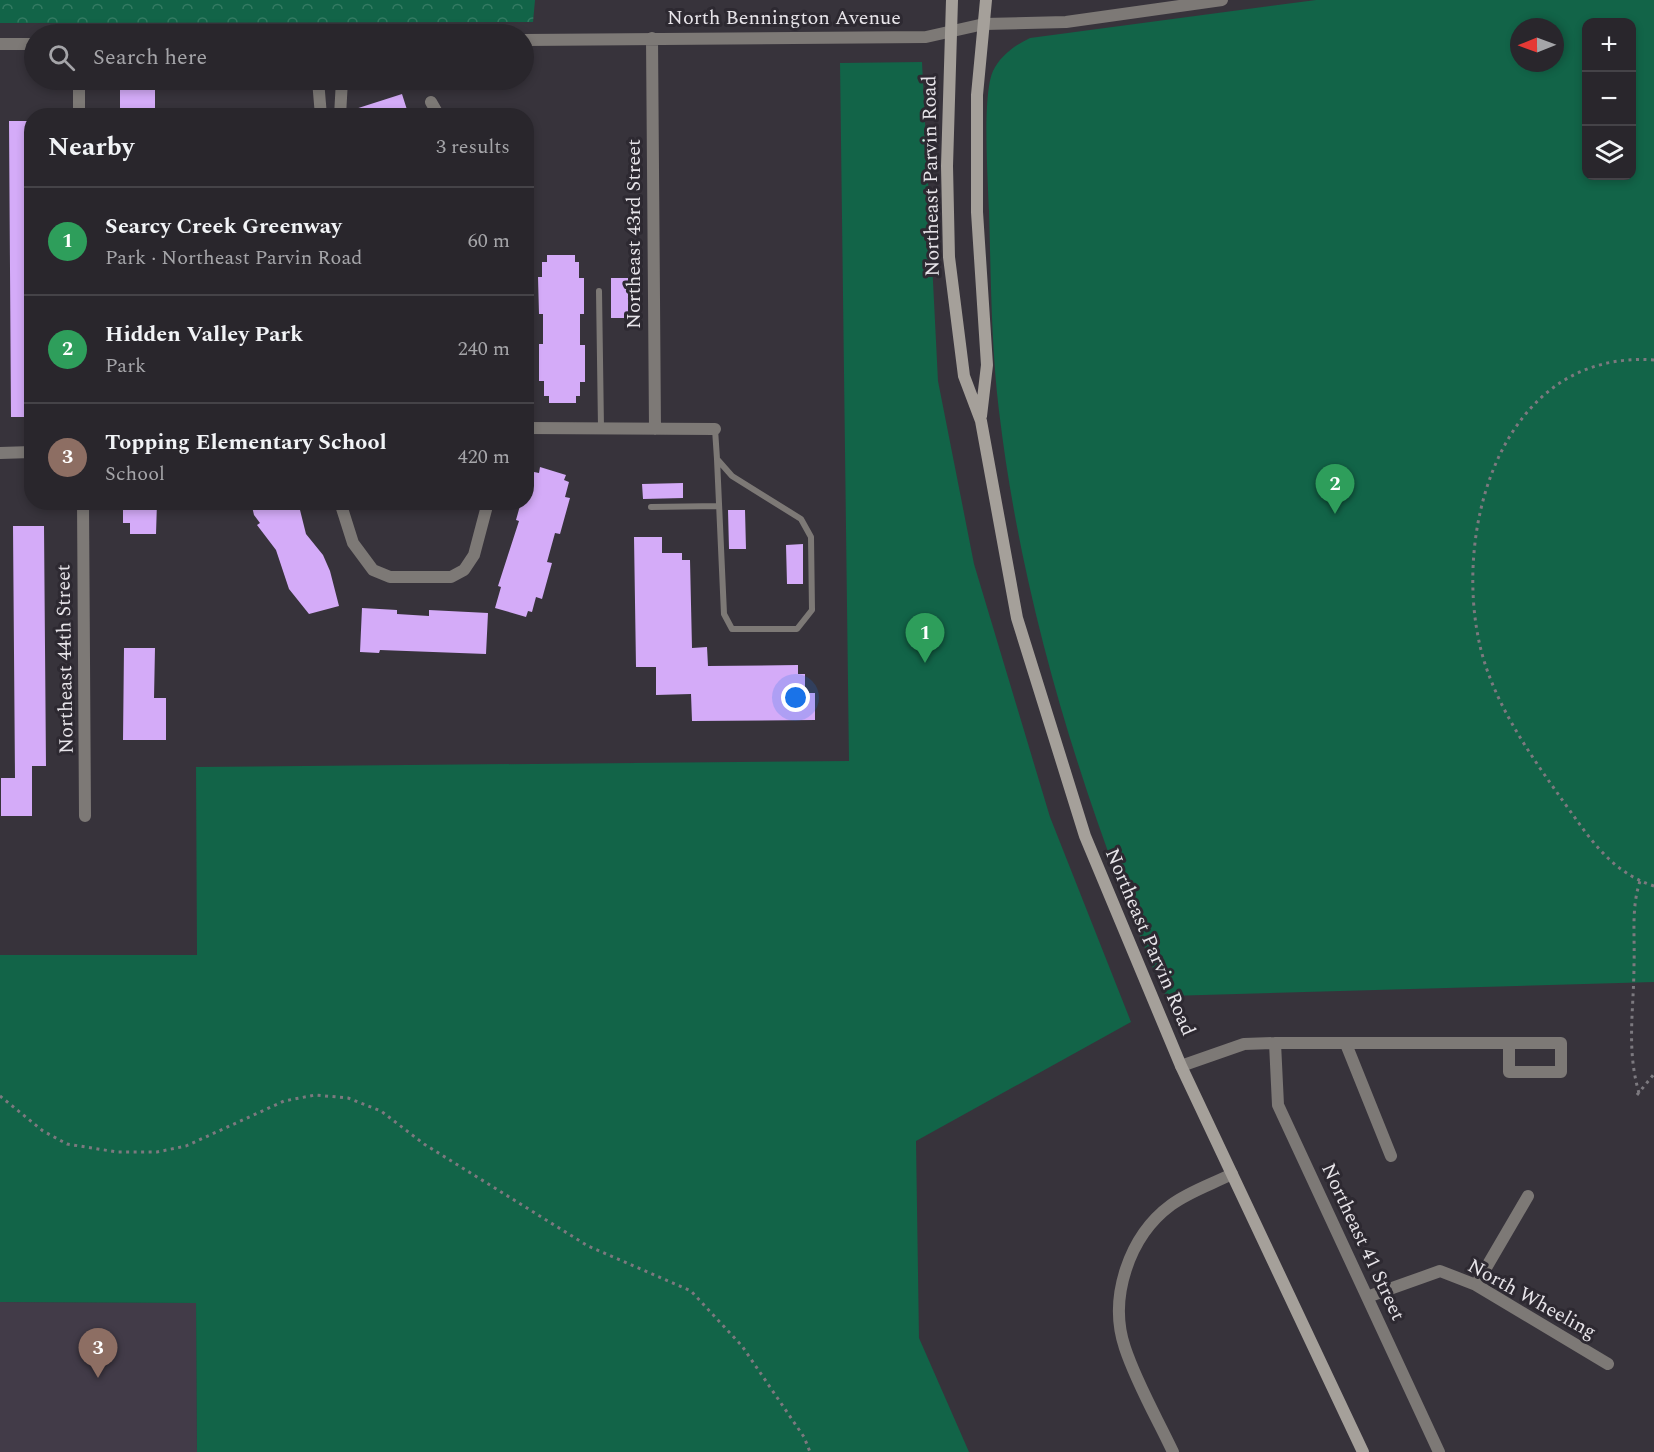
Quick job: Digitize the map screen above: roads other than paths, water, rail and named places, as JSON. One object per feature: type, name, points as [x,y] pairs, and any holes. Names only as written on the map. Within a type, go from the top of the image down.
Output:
[{"type":"main road","name":"Northeast Parvin Road","points":[[952,0],[947,166],[949,257],[964,376],[981,420],[1017,618],[1085,836],[1181,1066],[1363,1452]]},
{"type":"main road","name":"Northeast Parvin Road","points":[[981,420],[987,365],[977,212],[977,95],[986,0]]},
{"type":"street","name":"North Bennington Avenue","points":[[534,40],[926,37],[984,24],[1066,22],[1222,0]]},
{"type":"street","name":"Northeast 43rd Street","points":[[652,38],[656,429]]},
{"type":"street","points":[[0,44],[24,44]]},
{"type":"street","points":[[78,90],[79,108]]},
{"type":"street","points":[[319,90],[320,108]]},
{"type":"street","points":[[340,108],[341,90]]},
{"type":"street","points":[[431,102],[434,108]]},
{"type":"street","points":[[534,428],[715,429]]},
{"type":"street","points":[[0,453],[24,452]]},
{"type":"street","name":"Northeast 44th Street","points":[[83,510],[86,816]]},
{"type":"street","points":[[343,510],[353,543],[373,570],[390,577],[451,577],[464,570],[474,555],[486,510]]},
{"type":"street","points":[[1181,1066],[1244,1044],[1275,1043],[1561,1044],[1561,1072],[1509,1072],[1509,1044]]},
{"type":"street","name":"Northeast 41 Street","points":[[1275,1043],[1278,1105],[1439,1452]]},
{"type":"street","points":[[1346,1044],[1391,1156]]},
{"type":"street","points":[[1173,1452],[1125,1348],[1120,1326],[1119,1297],[1133,1251],[1154,1219],[1173,1203],[1232,1174]]},
{"type":"street","points":[[1476,1285],[1528,1196]]},
{"type":"street","name":"North Wheeling","points":[[1367,1297],[1440,1272],[1476,1285],[1608,1364]]},
{"type":"lane","points":[[599,291],[601,429]]},
{"type":"lane","points":[[715,429],[724,614],[732,629],[797,629],[812,610],[811,537],[801,519],[732,476],[717,459]]},
{"type":"lane","points":[[651,507],[719,506]]},
{"type":"place","name":"Hidden Valley Park","points":[[1335,514]]},
{"type":"place","name":"Searcy Creek Greenway","points":[[925,663]]},
{"type":"place","name":"Topping Elementary School","points":[[98,1378]]}]
